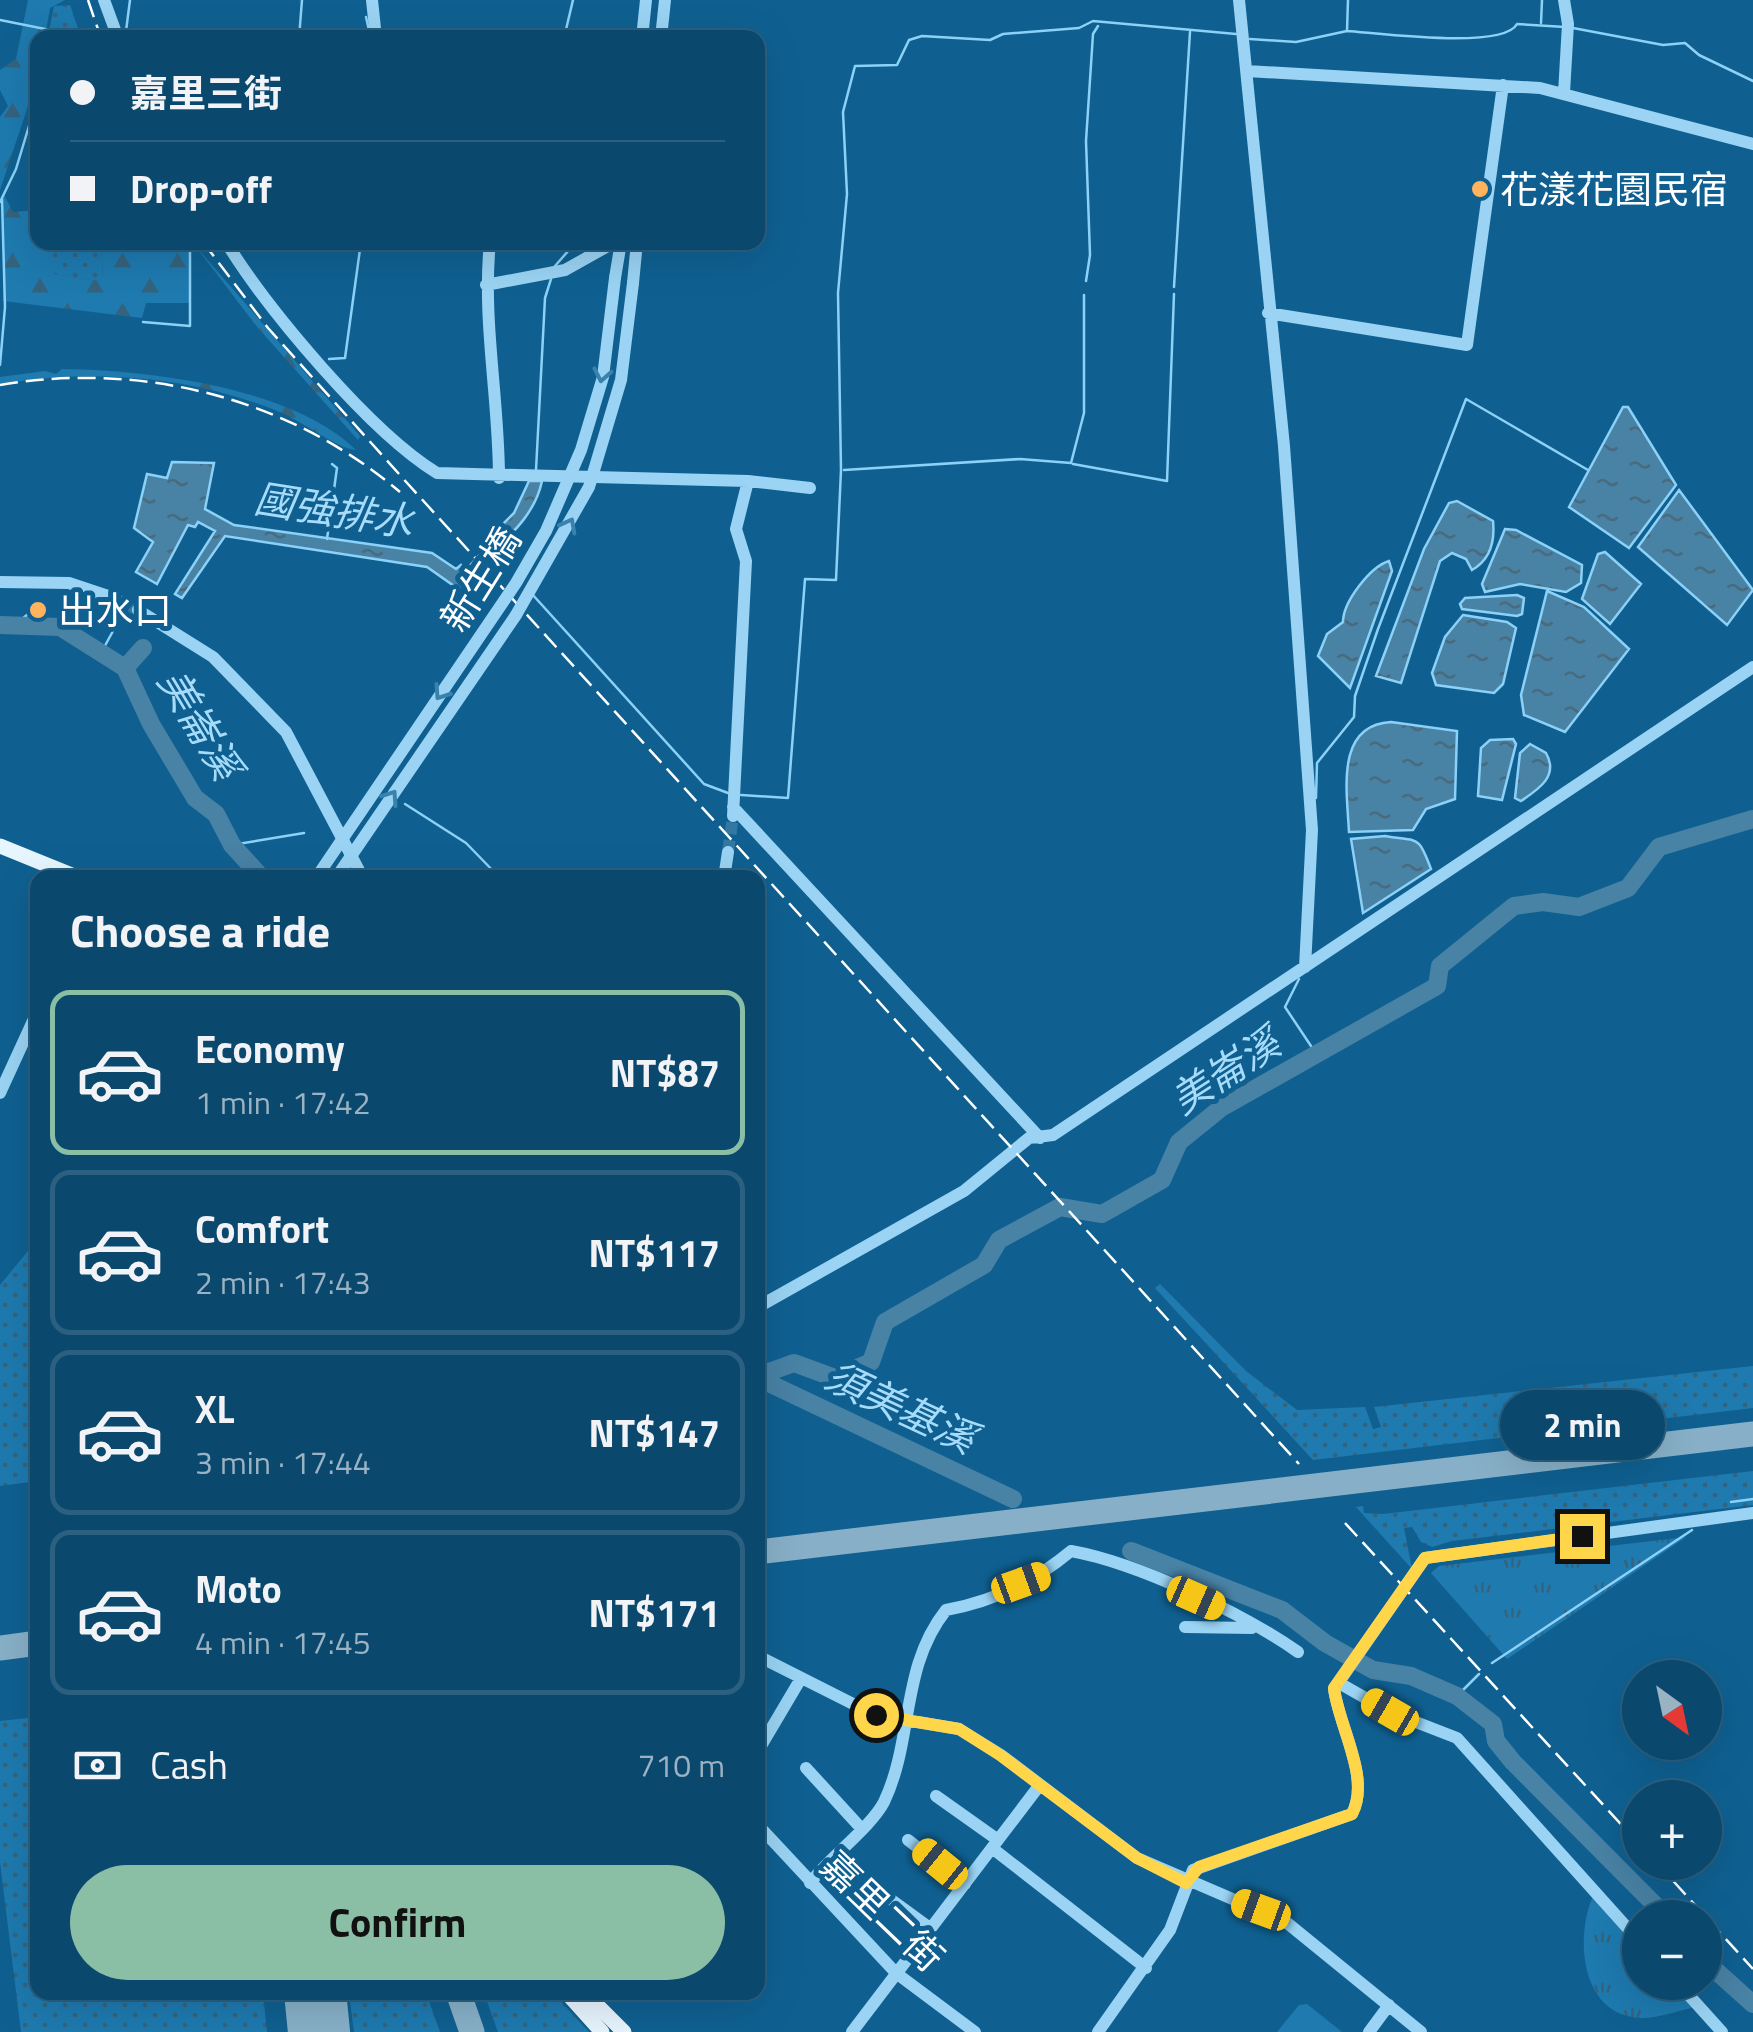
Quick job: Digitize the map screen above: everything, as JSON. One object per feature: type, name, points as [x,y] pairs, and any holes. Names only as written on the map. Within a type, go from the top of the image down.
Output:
[{"type":"main road","points":[[0,846],[59,870]]},
{"type":"main road","points":[[588,2000],[602,2032]]},
{"type":"main road","points":[[589,2000],[624,2032]]},
{"type":"street","points":[[104,0],[115,30]]},
{"type":"street","points":[[372,0],[375,30]]},
{"type":"street","points":[[643,30],[646,0]]},
{"type":"street","points":[[662,30],[665,0]]},
{"type":"street","points":[[1239,0],[1284,446],[1312,830],[1306,967]]},
{"type":"street","points":[[1564,0],[1564,93]]},
{"type":"street","points":[[1248,70],[1503,85],[1564,93],[1753,144]]},
{"type":"street","points":[[1268,313],[1467,345],[1503,85]]},
{"type":"street","points":[[232,250],[283,320],[418,462],[436,473],[499,478],[552,474],[656,481],[748,481],[810,488]]},
{"type":"street","points":[[489,250],[486,285],[499,418],[499,478]]},
{"type":"street","points":[[486,285],[564,270],[598,250]]},
{"type":"street","name":"新生橋","points":[[321,870],[516,583],[546,531],[582,450],[603,376],[615,278],[611,250]]},
{"type":"street","name":"新生橋","points":[[341,870],[516,615],[589,487],[622,380],[636,250]]},
{"type":"street","points":[[748,481],[736,529],[746,560],[733,803],[1040,1138]]},
{"type":"street","points":[[0,582],[69,583],[114,598]]},
{"type":"street","points":[[138,610],[213,657],[286,732],[359,870]]},
{"type":"street","points":[[765,1303],[964,1191],[1029,1138],[1053,1134],[1753,667]]},
{"type":"street","points":[[725,870],[728,852]]},
{"type":"street","points":[[0,1093],[30,1027]]},
{"type":"street","points":[[1098,2032],[1170,1930],[1186,1883],[1199,1867],[1352,1814],[1360,1785],[1337,1715],[1334,1688],[1425,1558],[1753,1513]]},
{"type":"street","points":[[810,1882],[882,1806],[907,1720],[908,1688],[933,1626],[946,1610],[978,1605],[1041,1576],[1071,1552],[1104,1557],[1266,1630],[1298,1652]]},
{"type":"street","points":[[1185,1626],[1266,1630]]},
{"type":"street","points":[[765,1660],[800,1680],[833,1690],[876,1715],[959,1729],[1137,1858],[1186,1883],[1286,1922],[1421,2032]]},
{"type":"street","points":[[1343,1678],[1390,1712],[1457,1738],[1622,1922]]},
{"type":"street","points":[[765,1739],[800,1680]]},
{"type":"street","points":[[806,1768],[860,1828]]},
{"type":"street","points":[[852,2032],[1039,1786]]},
{"type":"street","points":[[936,1796],[1146,1968]]},
{"type":"street","name":"嘉里二街","points":[[765,1833],[896,1973],[975,2032]]},
{"type":"street","points":[[908,1840],[965,1884]]},
{"type":"street","points":[[871,1885],[930,1928]]},
{"type":"street","points":[[1693,2000],[1722,2032]]},
{"type":"street","points":[[1369,2032],[1388,2005]]},
{"type":"green space","points":[[28,0],[65,0],[50,8],[46,30],[30,30],[30,100],[0,190],[0,117],[8,106],[0,90],[0,70],[16,59]]},
{"type":"green space","points":[[70,5],[79,30],[49,30],[54,6]]},
{"type":"green space","points":[[3,193],[13,212],[30,211],[30,250],[53,250],[54,274],[97,281],[103,276],[101,250],[191,251],[191,303],[146,303],[142,318],[3,301]]},
{"type":"green space","points":[[53,250],[101,250],[103,277],[97,281],[53,274]]},
{"type":"green space","points":[[198,250],[360,436],[358,440],[258,328]]},
{"type":"green space","points":[[62,369],[176,378],[257,397],[328,428],[356,450],[248,400],[179,383],[107,376],[0,384],[0,377],[45,371],[56,374]]},
{"type":"green space","points":[[30,1249],[30,1482],[0,1486],[0,1285]]},
{"type":"green space","points":[[1160,1284],[1246,1371],[1297,1410],[1365,1407],[1373,1429],[1381,1427],[1374,1407],[1753,1366],[1753,1408],[1313,1460],[1155,1288]]},
{"type":"green space","points":[[1753,1471],[1753,1505],[1452,1541],[1432,1547],[1421,1542],[1412,1527],[1404,1528],[1412,1569],[1356,1507],[1363,1506],[1364,1513],[1383,1514]]},
{"type":"green space","points":[[1686,1537],[1507,1659],[1431,1573],[1439,1566]]},
{"type":"green space","points":[[30,1718],[30,2000],[264,2000],[267,2032],[21,2032],[0,1862],[0,1721]]},
{"type":"green space","points":[[1594,1894],[1622,1925],[1622,2000],[1690,2000],[1697,2007],[1642,2018],[1621,2014],[1606,2004],[1587,1971],[1584,1931]]},
{"type":"green space","points":[[350,2000],[429,2000],[440,2032],[354,2032]]},
{"type":"green space","points":[[487,2000],[559,2000],[589,2032],[498,2032]]},
{"type":"green space","points":[[1307,2004],[1342,2032],[1277,2032],[1299,2005]]},
{"type":"water","points":[[1623,407],[1628,407],[1676,485],[1629,548],[1569,507]]},
{"type":"water","points":[[172,462],[214,463],[205,509],[234,525],[432,553],[456,569],[461,565],[487,591],[483,597],[467,584],[457,588],[427,567],[225,536],[182,598],[175,594],[215,531],[198,522],[195,527],[188,525],[157,584],[136,572],[153,542],[134,528],[147,474],[167,478]]},
{"type":"water","points":[[529,481],[542,481],[524,519],[495,550],[508,564],[497,565],[480,547],[514,513]]},
{"type":"water","points":[[1679,490],[1753,590],[1727,625],[1638,547]]},
{"type":"water","points":[[1457,501],[1493,521],[1490,549],[1472,570],[1466,559],[1452,553],[1440,561],[1401,683],[1376,676],[1424,549],[1449,503]]},
{"type":"water","points":[[1505,529],[1516,530],[1582,565],[1581,583],[1566,592],[1520,584],[1485,592],[1482,584]]},
{"type":"water","points":[[1605,552],[1641,584],[1610,624],[1582,599],[1598,554]]},
{"type":"water","points":[[1389,561],[1392,571],[1350,688],[1318,656],[1327,634],[1343,622],[1359,586]]},
{"type":"water","points":[[1547,591],[1584,607],[1629,649],[1565,732],[1524,715],[1521,695]]},
{"type":"water","points":[[1465,598],[1524,598],[1522,614],[1517,616],[1462,609],[1460,604]]},
{"type":"water","points":[[1463,615],[1507,622],[1516,628],[1503,684],[1494,693],[1436,685],[1432,673],[1445,637]]},
{"type":"water","points":[[1391,722],[1457,731],[1455,799],[1426,809],[1413,830],[1349,832],[1347,780],[1353,747],[1373,726]]},
{"type":"water","points":[[1513,739],[1516,744],[1502,800],[1478,796],[1481,748],[1490,740]]},
{"type":"water","points":[[1530,744],[1546,753],[1550,769],[1540,787],[1521,801],[1515,798],[1520,753]]},
{"type":"water","points":[[1385,836],[1416,842],[1431,869],[1363,913],[1351,839]]},
{"type":"waterway","points":[[126,30],[130,0]]},
{"type":"waterway","points":[[300,30],[302,0]]},
{"type":"waterway","name":"國強排水","points":[[566,30],[573,0]]},
{"type":"waterway","points":[[1250,39],[1296,42],[1347,31],[1348,0]]},
{"type":"waterway","points":[[1541,23],[1542,0]]},
{"type":"waterway","points":[[366,17],[369,30]]},
{"type":"waterway","points":[[0,20],[50,30]]},
{"type":"waterway","points":[[741,795],[788,798],[805,579],[836,580],[841,470],[838,293],[847,194],[843,112],[855,66],[897,65],[909,40],[922,36],[990,40],[1003,34],[1079,28],[1093,21],[1236,34]]},
{"type":"waterway","points":[[1347,31],[1465,38],[1507,32],[1517,24],[1565,27]]},
{"type":"waterway","points":[[1086,281],[1090,255],[1086,141],[1093,34],[1098,26]]},
{"type":"waterway","points":[[1573,28],[1663,45],[1685,43],[1699,55],[1753,81]]},
{"type":"waterway","points":[[1174,287],[1190,32]]},
{"type":"waterway","points":[[0,202],[16,169],[30,123]]},
{"type":"waterway","points":[[0,365],[5,307],[2,199]]},
{"type":"waterway","points":[[143,322],[190,326],[190,250]]},
{"type":"waterway","points":[[329,359],[345,358],[360,250]]},
{"type":"waterway","name":"國強排水","points":[[555,266],[569,250]]},
{"type":"waterway","name":"國強排水","points":[[536,470],[545,298],[551,279]]},
{"type":"waterway","points":[[1073,464],[1167,481],[1174,294]]},
{"type":"waterway","points":[[844,470],[1020,459],[1071,463],[1084,413],[1084,295]]},
{"type":"waterway","points":[[1316,798],[1317,763],[1354,717],[1355,696],[1378,629],[1466,399],[1588,470]]},
{"type":"waterway","points":[[327,539],[337,468],[332,464]]},
{"type":"waterway","name":"國強排水","points":[[465,571],[483,551]]},
{"type":"waterway","points":[[532,594],[704,784],[728,793]]},
{"type":"waterway","points":[[13,626],[32,611]]},
{"type":"waterway","points":[[101,653],[119,620]]},
{"type":"waterway","name":"美崙溪","points":[[0,625],[60,627],[125,668],[151,724],[195,798],[216,814],[232,845],[255,870]]},
{"type":"waterway","name":"國強排水","points":[[125,668],[143,648]]},
{"type":"waterway","points":[[405,804],[466,843],[492,870]]},
{"type":"waterway","name":"美崙溪","points":[[765,1373],[794,1363],[835,1378],[871,1362],[885,1322],[984,1265],[999,1240],[1060,1207],[1102,1214],[1162,1180],[1179,1142],[1221,1108],[1437,986],[1440,966],[1514,906],[1543,902],[1579,907],[1628,888],[1659,847],[1753,819]]},
{"type":"waterway","points":[[232,845],[304,833]]},
{"type":"waterway","points":[[1299,979],[1285,1007],[1315,1052]]},
{"type":"waterway","name":"須美基溪","points":[[765,1381],[1013,1499]]},
{"type":"waterway","points":[[1731,1502],[1753,1499]]},
{"type":"waterway","points":[[1492,1663],[1692,1530]]},
{"type":"waterway","name":"須美基溪","points":[[1131,1551],[1282,1610],[1325,1643],[1373,1670],[1411,1676],[1457,1696],[1493,1724],[1496,1741],[1513,1762],[1650,1900]]},
{"type":"waterway","points":[[1457,1696],[1479,1674]]},
{"type":"waterway","name":"須美基溪","points":[[1722,1976],[1753,2004]]},
{"type":"taxiway","points":[[765,1551],[1753,1434]]},
{"type":"taxiway","points":[[0,1648],[30,1644]]},
{"type":"taxiway","points":[[461,2000],[472,2032]]},
{"type":"runway","points":[[316,2000],[319,2032]]},
{"type":"tunnel","points":[[114,598],[138,610]]},
{"type":"tunnel","points":[[728,852],[733,816]]},
{"type":"railway","points":[[88,0],[98,30]]},
{"type":"railway","points":[[209,250],[268,328],[759,870]]},
{"type":"railway","points":[[0,385],[107,378],[212,394],[311,432],[357,459],[400,492]]},
{"type":"railway","points":[[765,877],[1299,1464]]},
{"type":"railway","points":[[1345,1523],[1622,1825]]},
{"type":"railway","points":[[1672,1880],[1753,1969]]},
{"type":"place","name":"花漾花園民宿","points":[[1480,189]]},
{"type":"place","name":"出水口","points":[[38,610]]},
{"type":"route","points":[[876,1715],[959,1729],[1000,1755],[1137,1858],[1186,1883],[1199,1867],[1289,1840],[1352,1814],[1360,1785],[1337,1715],[1334,1688],[1425,1558],[1582,1536]]}]
